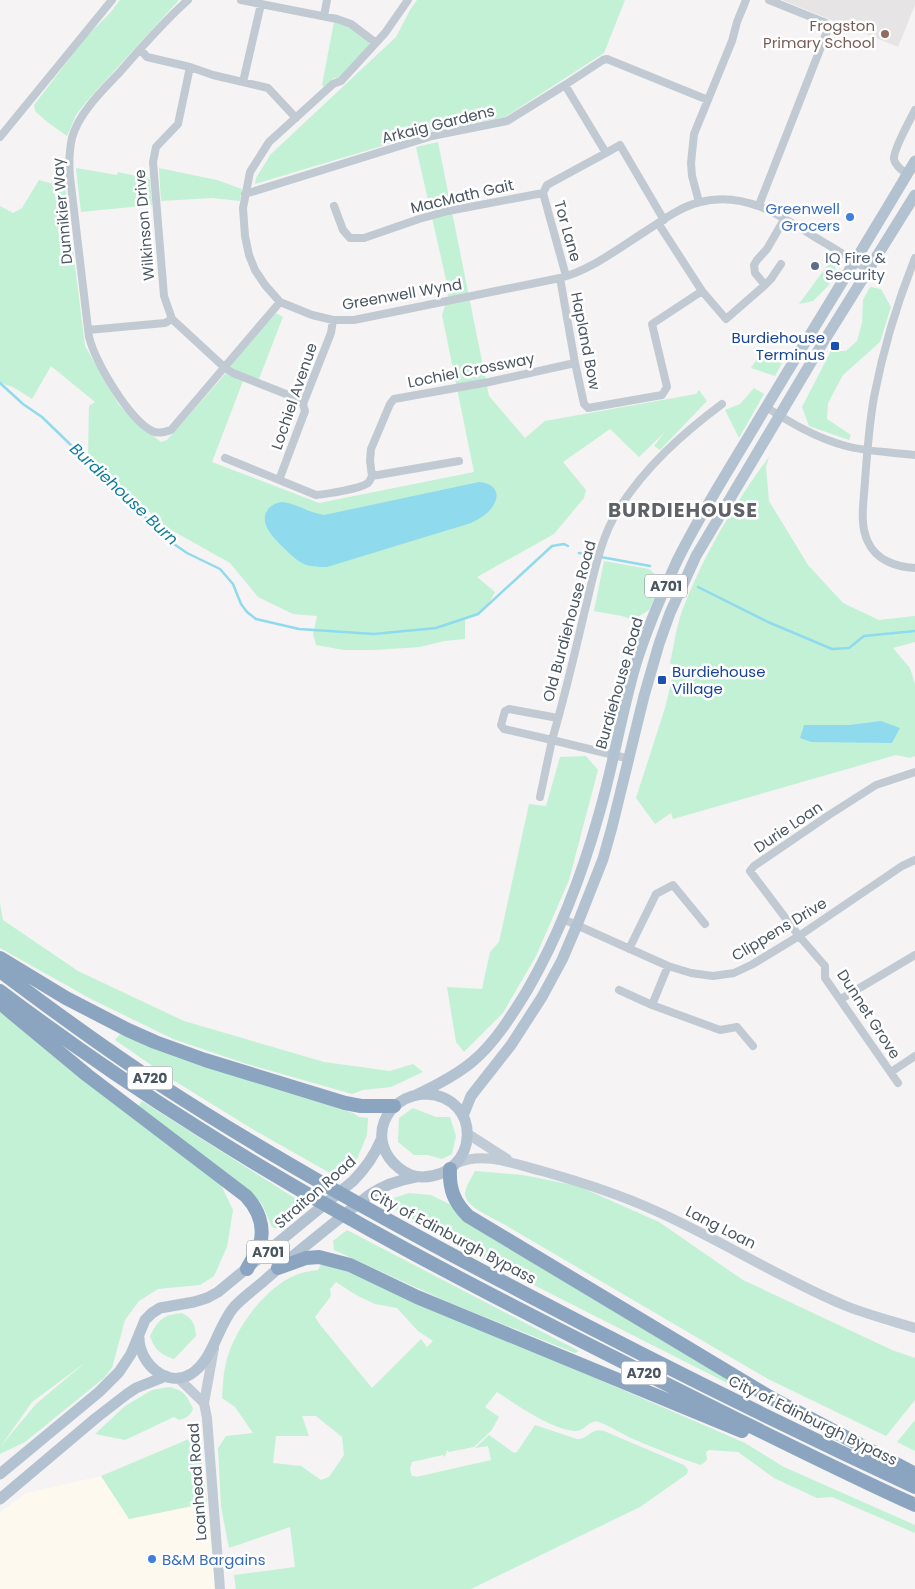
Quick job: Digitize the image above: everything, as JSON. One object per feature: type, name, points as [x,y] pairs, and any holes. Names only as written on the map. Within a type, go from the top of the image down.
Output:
[{"type":"highway","points":[[0,958],[66,998],[155,1042],[205,1060],[345,1103],[361,1106],[394,1106]]},
{"type":"highway","name":"City of Edinburgh Bypass","points":[[0,971],[157,1083],[306,1175],[606,1336],[915,1487]]},
{"type":"highway","name":"A720","points":[[0,991],[80,1049],[200,1129],[291,1184],[376,1232],[573,1337],[822,1462],[915,1505]]},
{"type":"highway","points":[[0,1003],[88,1075],[246,1196],[258,1213],[261,1235],[260,1245],[247,1269]]},
{"type":"highway","points":[[453,1166],[449,1180],[454,1199],[468,1216],[772,1399],[915,1474]]},
{"type":"highway","points":[[278,1268],[306,1258],[319,1257],[350,1265],[416,1297],[571,1362],[822,1462]]},
{"type":"main road","name":"Burdiehouse Road","points":[[416,1095],[436,1086],[457,1073],[474,1061],[486,1049],[509,1020],[540,967],[563,919],[600,814],[636,666],[653,614],[698,522],[915,161]]},
{"type":"main road","name":"Burdiehouse Road","points":[[463,1116],[471,1096],[511,1045],[542,997],[562,960],[577,925],[603,859],[630,759],[644,696],[670,613],[685,578],[710,530],[915,195]]},
{"type":"main road","points":[[416,1095],[426,1094],[441,1097],[451,1102],[463,1116],[468,1126],[468,1134],[464,1150],[453,1166]]},
{"type":"main road","name":"A701","points":[[381,1140],[382,1128],[386,1117],[394,1106],[406,1098],[416,1095]]},
{"type":"main road","points":[[381,1140],[383,1148],[392,1163],[416,1177]]},
{"type":"main road","name":"Straiton Road","points":[[0,1474],[112,1380],[126,1363],[145,1320],[160,1308],[194,1302],[218,1292],[358,1176],[371,1161],[381,1140]]},
{"type":"main road","name":"A701","points":[[178,1378],[192,1374],[204,1361],[234,1307],[278,1268],[378,1189],[395,1181],[432,1176],[453,1166]]},
{"type":"main road","points":[[139,1337],[139,1347],[146,1361],[155,1371],[166,1376],[178,1378]]},
{"type":"main road","points":[[0,1499],[127,1394],[136,1388],[166,1376]]},
{"type":"street","points":[[0,137],[112,0]]},
{"type":"street","name":"Dunnikier Way","points":[[188,0],[140,49],[82,116],[72,138],[69,165],[70,177],[92,350],[131,412],[153,431],[163,433],[171,430],[224,367]]},
{"type":"street","points":[[242,0],[324,16],[351,24],[376,43]]},
{"type":"street","points":[[324,16],[327,0]]},
{"type":"street","name":"Greenwell Wynd","points":[[408,0],[376,43],[341,81],[333,84],[268,142],[250,172],[243,208],[249,255],[255,270],[280,302],[312,315],[334,320],[354,320],[563,277],[591,266],[674,214],[699,202],[714,200],[744,201],[759,205],[785,218],[868,270]]},
{"type":"street","points":[[699,202],[692,176],[691,146],[746,0]]},
{"type":"street","points":[[759,205],[828,29],[826,23],[769,0]]},
{"type":"street","points":[[244,82],[261,4]]},
{"type":"street","points":[[140,49],[147,57],[268,88],[296,118]]},
{"type":"street","name":"Arkaig Gardens","points":[[245,194],[432,136],[507,120],[602,60],[607,59],[708,100]]},
{"type":"street","name":"Wilkinson Drive","points":[[190,67],[178,124],[156,147],[153,162],[164,296],[172,319],[224,367],[233,373],[296,398],[303,404]]},
{"type":"street","points":[[565,85],[606,153],[620,145],[661,222],[702,291],[726,319],[771,279],[781,264]]},
{"type":"street","points":[[907,174],[898,168],[894,159],[895,151],[915,110]]},
{"type":"street","name":"MacMath Gait","points":[[334,206],[343,230],[350,238],[364,238],[434,215],[543,193],[547,185],[606,153]]},
{"type":"street","name":"Tor Lane","points":[[543,193],[563,277]]},
{"type":"street","points":[[764,285],[755,273],[754,265],[756,260],[767,249],[785,218]]},
{"type":"street","points":[[915,258],[892,323],[874,398],[863,516],[865,536],[873,550],[887,562],[897,566],[915,568]]},
{"type":"street","name":"Hapland Bow","points":[[563,277],[575,363],[584,404],[588,408],[662,395],[667,388],[652,324],[702,291]]},
{"type":"street","points":[[224,367],[280,302]]},
{"type":"street","points":[[88,330],[165,323],[172,319]]},
{"type":"street","name":"Lochiel Avenue","points":[[279,480],[305,411],[303,404],[331,334],[334,320]]},
{"type":"street","name":"Lochiel Crossway","points":[[372,476],[371,449],[394,398],[489,382],[575,363]]},
{"type":"street","name":"Old Burdiehouse Road","points":[[540,797],[552,740],[596,564],[608,531],[618,510],[646,471],[676,440],[722,404]]},
{"type":"street","points":[[766,407],[804,430],[825,439],[868,450],[915,455]]},
{"type":"street","points":[[225,458],[316,495],[362,486],[369,482],[372,476],[459,461]]},
{"type":"street","points":[[558,718],[509,709],[505,711],[501,726],[504,729],[630,759]]},
{"type":"street","name":"Durie Loan","points":[[799,936],[752,875],[752,869],[829,815],[876,785],[915,772]]},
{"type":"street","name":"Clippens Drive","points":[[563,919],[668,966],[691,973],[713,976],[734,973],[753,964],[799,936],[902,866],[915,860]]},
{"type":"street","points":[[629,949],[656,894],[674,885],[704,924]]},
{"type":"street","name":"Dunnet Grove","points":[[799,936],[825,966],[825,978],[898,1083]]},
{"type":"street","points":[[841,999],[915,955]]},
{"type":"street","points":[[652,1005],[668,966]]},
{"type":"street","points":[[618,990],[652,1005],[720,1030],[737,1027],[753,1046]]},
{"type":"street","points":[[891,1072],[915,1056]]},
{"type":"street","name":"Lang Loan","points":[[468,1134],[510,1161]]},
{"type":"street","name":"Lang Loan","points":[[453,1166],[475,1158],[510,1161],[586,1184],[656,1210],[846,1306],[915,1328]]},
{"type":"street","name":"Loanhead Road","points":[[214,1345],[204,1403],[207,1418],[220,1589]]},
{"type":"street","name":"Loanhead Road","points":[[178,1378],[204,1403]]},
{"type":"shaded area","name":"Frogston Primary School","points":[[782,0],[915,0],[915,5],[898,47]]},
{"type":"shaded area","points":[[101,1476],[130,1519],[207,1503],[216,1589],[0,1589],[0,1512],[26,1493]]},
{"type":"green space","points":[[120,0],[179,0],[86,102],[76,115],[67,136],[35,111],[34,105],[86,37]]},
{"type":"green space","points":[[417,0],[625,0],[604,53],[505,117],[429,132],[255,184],[256,178],[271,154],[396,37]]},
{"type":"green space","points":[[334,22],[349,26],[369,41],[370,46],[339,79],[334,78],[325,88],[322,85]]},
{"type":"green space","points":[[438,142],[489,396],[525,438],[545,421],[696,394],[699,390],[707,401],[660,450],[654,446],[665,432],[639,457],[610,429],[563,462],[586,490],[584,498],[554,534],[477,577],[495,592],[483,609],[465,618],[465,639],[444,641],[420,647],[374,650],[344,650],[316,645],[313,634],[317,616],[293,614],[258,597],[230,563],[166,527],[88,455],[89,406],[95,402],[51,366],[32,399],[13,387],[0,383],[0,206],[13,213],[22,208],[39,180],[53,184],[63,169],[85,346],[119,405],[138,424],[161,442],[167,440],[226,373],[243,381],[212,462],[319,503],[474,472],[442,315],[449,293],[416,147]]},
{"type":"green space","points":[[76,168],[117,175],[118,172],[150,179],[152,205],[81,212]]},
{"type":"green space","points":[[159,168],[217,180],[242,189],[240,201],[212,198],[161,201]]},
{"type":"green space","points":[[829,263],[835,266],[836,273],[828,286],[813,301],[799,304]]},
{"type":"green space","points":[[870,287],[881,289],[891,307],[880,342],[843,375],[828,403],[827,419],[851,435],[849,440],[809,426],[802,407],[831,351],[846,351],[857,341],[862,323],[863,300]]},
{"type":"green space","points":[[276,313],[283,317],[259,379],[235,370],[230,366]]},
{"type":"green space","points":[[761,353],[782,363],[775,376],[751,368]]},
{"type":"green space","points":[[754,388],[764,394],[739,438],[725,410],[740,404]]},
{"type":"green space","points":[[769,457],[766,467],[769,501],[808,565],[843,603],[879,620],[915,616],[915,642],[893,648],[910,668],[915,684],[915,756],[910,758],[896,755],[673,819],[671,813],[655,824],[636,798],[665,708],[672,679],[673,665],[670,663],[680,617],[690,591],[720,531]]},
{"type":"green space","points":[[604,561],[649,569],[663,581],[649,610],[633,620],[594,611]]},
{"type":"green space","points":[[586,756],[598,770],[569,880],[536,956],[503,1013],[464,1052],[456,1042],[447,987],[482,989],[490,952],[499,942],[529,804],[546,806],[560,757]]},
{"type":"green space","points":[[0,903],[3,920],[78,971],[184,1021],[324,1062],[390,1071],[413,1064],[423,1072],[391,1087],[363,1090],[352,1094],[247,1064],[173,1039],[91,999],[0,948]]},
{"type":"green space","points":[[0,1012],[221,1185],[233,1210],[227,1247],[214,1276],[200,1285],[158,1289],[139,1301],[125,1320],[112,1368],[104,1378],[25,1442],[0,1454]],"holes":[[[86,1362],[36,1404],[1,1446],[32,1402]]]},
{"type":"green space","points":[[122,1032],[169,1054],[353,1113],[359,1117],[368,1118],[367,1135],[357,1159],[337,1177],[254,1130],[173,1080],[115,1040]]},
{"type":"green space","points":[[142,1101],[307,1206],[278,1229],[272,1227],[262,1204],[250,1191],[138,1107]]},
{"type":"green space","points":[[413,1108],[436,1117],[450,1117],[456,1136],[452,1154],[442,1159],[428,1155],[414,1155],[398,1142],[399,1118]]},
{"type":"green space","points":[[475,1171],[523,1175],[578,1186],[659,1222],[743,1280],[892,1350],[915,1358],[915,1400],[886,1436],[768,1379],[473,1207],[466,1198],[465,1193]]},
{"type":"green space","points":[[409,1193],[431,1195],[453,1206],[737,1383],[735,1387],[518,1277],[382,1202]]},
{"type":"green space","points":[[347,1230],[579,1351],[575,1353],[448,1302],[334,1250],[333,1241]]},
{"type":"green space","points":[[321,1264],[349,1271],[745,1443],[784,1467],[915,1525],[915,1533],[832,1497],[817,1498],[774,1478],[738,1452],[709,1450],[706,1452],[707,1460],[701,1465],[633,1439],[599,1422],[592,1422],[578,1431],[555,1426],[534,1416],[497,1392],[485,1407],[499,1417],[491,1431],[474,1447],[449,1452],[447,1450],[445,1457],[443,1455],[412,1462],[410,1469],[412,1476],[416,1477],[491,1460],[488,1446],[475,1448],[489,1435],[514,1453],[517,1452],[535,1425],[577,1439],[599,1430],[604,1431],[684,1465],[688,1470],[687,1474],[640,1507],[471,1589],[236,1589],[234,1575],[295,1567],[290,1527],[229,1548],[221,1507],[218,1448],[226,1436],[253,1433],[235,1407],[222,1398],[226,1363],[243,1324],[262,1300],[284,1281],[299,1274],[318,1270]],"holes":[[[336,1282],[375,1304],[397,1308],[418,1331],[433,1341],[427,1347],[421,1339],[372,1388],[315,1317],[331,1296],[330,1289]],[[302,1416],[316,1416],[342,1437],[344,1455],[329,1477],[321,1480],[301,1466],[273,1463],[276,1436],[309,1436]]]},
{"type":"green space","points":[[182,1313],[193,1322],[196,1336],[174,1359],[165,1356],[159,1351],[150,1336],[162,1319],[170,1315]]},
{"type":"green space","points":[[169,1387],[184,1394],[188,1400],[193,1408],[188,1416],[179,1420],[174,1417],[125,1440],[95,1434],[125,1406],[152,1390]]},
{"type":"green space","points":[[915,1420],[915,1451],[897,1442]]},
{"type":"green space","points":[[199,1438],[207,1503],[129,1519],[101,1476],[189,1439]]},
{"type":"water","points":[[479,482],[492,486],[497,496],[491,509],[477,520],[327,567],[309,566],[297,560],[273,536],[266,525],[265,519],[269,508],[279,502],[288,503],[324,515]]},
{"type":"water","points":[[881,721],[900,728],[892,743],[811,742],[800,738],[804,725],[849,725]]},
{"type":"waterway","name":"Burdiehouse Burn","points":[[0,383],[23,404],[42,417],[171,542],[187,553],[220,569],[233,584],[241,604],[256,619],[299,629],[374,634],[436,628],[478,614],[552,546],[564,544],[568,546]]},
{"type":"waterway","name":"Burdiehouse Burn","points":[[579,553],[650,566]]},
{"type":"waterway","name":"Burdiehouse Burn","points":[[698,587],[768,622],[832,649],[849,648],[864,636],[915,631]]},
{"type":"place","name":"Frogston Primary School","points":[[885,34]]},
{"type":"place","name":"Greenwell Grocers","points":[[850,217]]},
{"type":"place","name":"IQ Fire & Security","points":[[815,266]]},
{"type":"place","name":"Burdiehouse Terminus","points":[[835,346]]},
{"type":"place","name":"Burdiehouse Village","points":[[662,680]]},
{"type":"place","name":"B&M Bargains","points":[[152,1559]]},
{"type":"district","name":"BURDIEHOUSE","points":[[683,510]]}]
